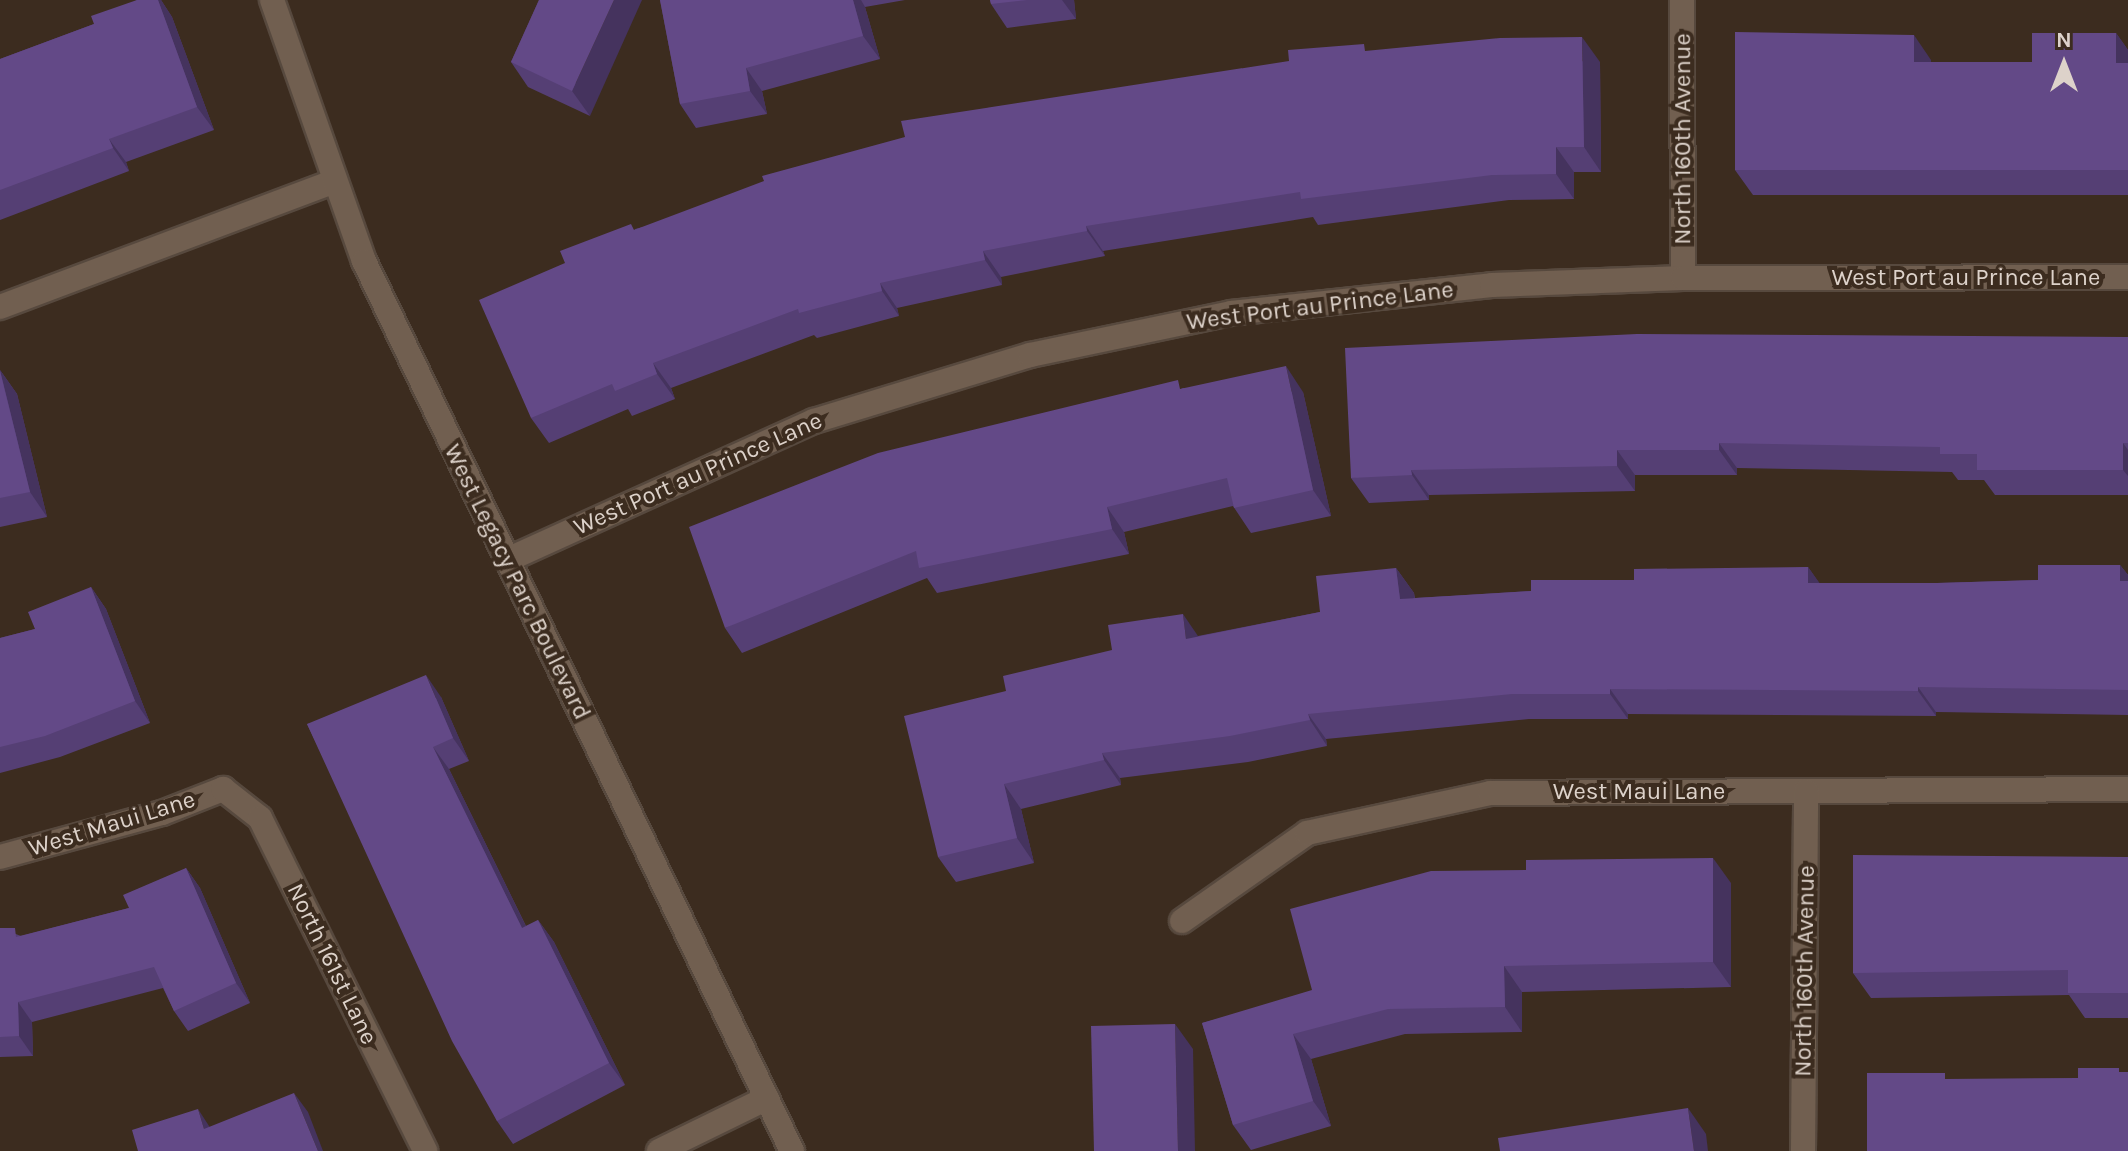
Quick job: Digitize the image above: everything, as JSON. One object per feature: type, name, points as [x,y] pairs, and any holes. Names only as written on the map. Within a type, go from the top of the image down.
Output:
[{"type":"street","name":"West Legacy Parc Boulevard","points":[[272,0],[332,182],[425,396],[792,1151]]},
{"type":"street","name":"North 160th Avenue","points":[[1682,0],[1683,278]]},
{"type":"street","points":[[0,307],[332,182]]},
{"type":"street","name":"West Port au Prince Lane","points":[[507,560],[814,421],[1030,355],[1231,313],[1370,295],[1683,278],[2128,277]]},
{"type":"street","name":"West Maui Lane","points":[[0,857],[162,813],[223,789]]},
{"type":"street","name":"North 161st Lane","points":[[223,789],[260,818],[425,1151]]},
{"type":"street","name":"West Maui Lane","points":[[1182,921],[1307,833],[1490,793],[2128,789]]},
{"type":"street","name":"North 160th Avenue","points":[[1803,1151],[1806,791]]},
{"type":"street","points":[[659,1151],[767,1098]]},
{"type":"building","points":[[137,0],[158,0],[197,107],[109,139],[113,148],[0,190],[0,59],[94,24],[91,16]]},
{"type":"building","points":[[539,0],[614,0],[572,91],[511,62]]},
{"type":"building","points":[[660,0],[853,0],[863,36],[746,68],[750,91],[680,104]]},
{"type":"building","points":[[990,0],[1027,0],[991,4]]},
{"type":"building","points":[[1735,32],[1914,35],[1914,62],[2032,62],[2032,33],[2116,33],[2116,63],[2128,63],[2128,170],[1735,170]]},
{"type":"building","points":[[1582,37],[1584,147],[1556,147],[1556,174],[1492,175],[1301,199],[1300,192],[1086,226],[1087,231],[983,251],[985,260],[880,283],[882,291],[799,313],[798,309],[653,363],[657,374],[615,391],[612,384],[531,418],[479,300],[565,263],[560,251],[631,224],[634,230],[764,181],[762,176],[905,137],[901,121],[1289,61],[1288,50],[1364,44],[1365,51],[1500,38]]},
{"type":"building","points":[[1637,334],[2128,337],[2128,443],[2123,443],[2123,470],[1977,470],[1977,454],[1940,454],[1940,447],[1719,443],[1719,450],[1617,450],[1617,466],[1411,470],[1412,475],[1351,478],[1345,348]]},
{"type":"building","points":[[1286,366],[1313,490],[1234,508],[1227,478],[1107,507],[1112,529],[919,568],[916,551],[725,628],[689,527],[878,453],[1178,380],[1180,389]]},
{"type":"building","points":[[0,371],[30,492],[0,498]]},
{"type":"building","points":[[2038,565],[2120,565],[2120,581],[2128,581],[2128,690],[1918,687],[1918,691],[1610,689],[1610,694],[1512,694],[1308,714],[1310,720],[1230,736],[1102,753],[1104,760],[1004,784],[1017,838],[938,857],[904,716],[1006,691],[1003,676],[1112,650],[1108,625],[1183,614],[1186,639],[1320,612],[1316,576],[1396,568],[1400,599],[1531,591],[1531,580],[1634,580],[1634,569],[1808,567],[1808,583],[1937,583],[2038,580]]},
{"type":"building","points":[[91,587],[135,701],[45,736],[0,747],[0,638],[35,629],[28,612]]},
{"type":"building","points":[[426,675],[453,738],[433,747],[522,928],[538,920],[609,1063],[497,1121],[452,1041],[307,724]]},
{"type":"building","points":[[1853,855],[2128,857],[2128,993],[2068,993],[2068,970],[1853,973]]},
{"type":"building","points":[[1713,858],[1713,962],[1504,966],[1505,1007],[1388,1009],[1293,1034],[1313,1101],[1233,1125],[1202,1023],[1312,990],[1290,909],[1431,871],[1526,870],[1526,860]]},
{"type":"building","points":[[186,868],[236,983],[174,1011],[154,967],[18,1002],[19,1036],[0,1037],[0,928],[15,928],[16,937],[129,908],[123,895]]},
{"type":"building","points":[[1175,1024],[1178,1151],[1094,1151],[1091,1026]]},
{"type":"building","points":[[2078,1068],[2119,1068],[2119,1072],[2128,1072],[2128,1151],[1867,1151],[1867,1073],[1945,1073],[1945,1079],[2078,1078]]},
{"type":"building","points":[[294,1093],[318,1151],[138,1151],[132,1130],[198,1109],[204,1129]]},
{"type":"building","points":[[1688,1108],[1694,1151],[1500,1151],[1498,1138]]}]
